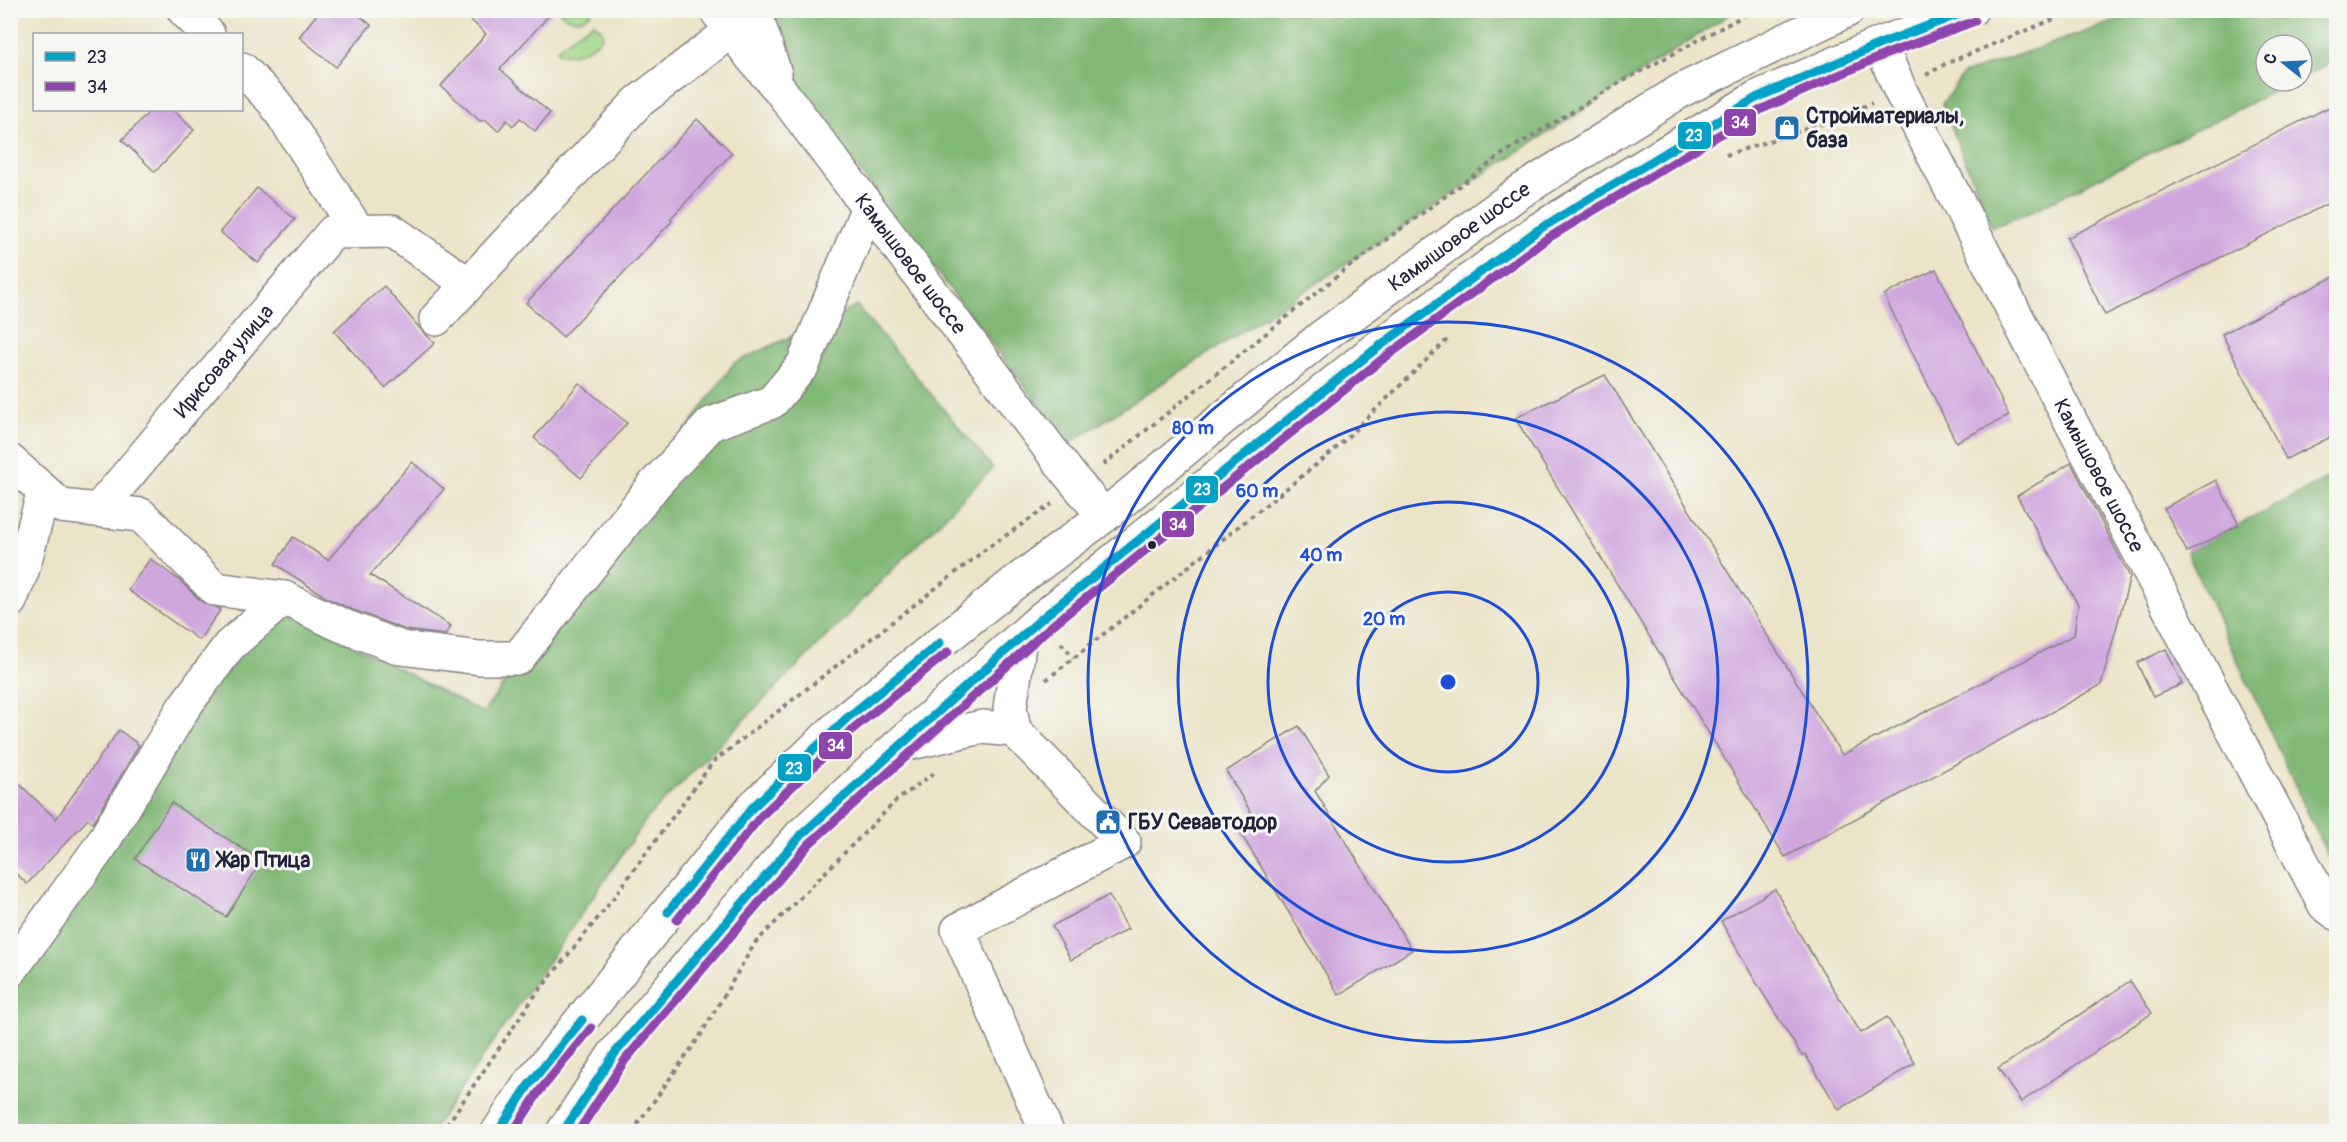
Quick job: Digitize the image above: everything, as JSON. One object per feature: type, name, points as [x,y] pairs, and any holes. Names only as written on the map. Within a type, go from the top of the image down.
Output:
[{"type":"street","points":[[184,10],[207,33]]},
{"type":"street","name":"Камышовое шоссе","points":[[498,1131],[528,1086],[752,808],[847,718],[1014,584],[1104,516],[1323,336],[1518,193],[1682,90],[1848,10]]},
{"type":"street","name":"Камышовое шоссе","points":[[563,1131],[615,1053],[800,836],[1041,619],[1373,351],[1538,230],[1756,98],[1880,44],[1971,10]]},
{"type":"street","points":[[436,319],[638,102],[734,17]]},
{"type":"street","name":"Камышовое шоссе","points":[[734,17],[780,90],[1078,486],[1104,516]]},
{"type":"street","name":"Камышовое шоссе","points":[[1880,44],[1900,90],[2062,405],[2331,909]]},
{"type":"street","points":[[243,70],[274,102],[358,231]]},
{"type":"street","points":[[10,461],[61,506],[141,515],[215,589],[284,597],[341,625],[401,648],[480,658],[518,658],[655,484],[711,424],[772,402],[803,365],[868,207]]},
{"type":"street","name":"Ирисовая улица","points":[[98,510],[333,232],[392,231],[468,284]]},
{"type":"street","points":[[10,602],[22,571],[44,491]]},
{"type":"street","points":[[10,971],[100,848],[191,698],[230,646],[284,597]]},
{"type":"street","points":[[1020,639],[1012,719],[1124,842],[958,930],[1047,1131]]},
{"type":"street","points":[[898,746],[1012,719]]},
{"type":"street","points":[[585,1131],[608,1086],[615,1053]]},
{"type":"path","points":[[1744,16],[1754,10]]},
{"type":"path","points":[[1722,157],[1824,123],[1900,90],[1945,64],[2076,10]]},
{"type":"path","points":[[1012,719],[1331,453],[1457,330]]},
{"type":"path","points":[[442,1131],[534,997],[606,908],[713,762],[986,549],[1078,486]]},
{"type":"path","points":[[632,1131],[700,1036],[755,943],[897,800],[942,766]]},
{"type":"green space","points":[[563,10],[593,11],[577,20],[560,13]]},
{"type":"green space","points":[[766,11],[1735,11],[1069,444],[787,77]]},
{"type":"green space","points":[[2145,11],[2336,11],[2336,60],[2314,71],[2314,33],[2254,33],[2254,93],[2271,93],[2022,216],[1992,227],[1942,104],[1963,74]]},
{"type":"green space","points":[[594,23],[601,29],[603,36],[599,40],[589,48],[577,53],[559,54],[557,49]]},
{"type":"green space","points":[[857,306],[993,468],[648,817],[432,1131],[11,1132],[11,971],[275,604],[483,713],[734,363]]},
{"type":"green space","points":[[2336,474],[2336,874],[2187,552]]},
{"type":"building","points":[[320,10],[353,10],[371,25],[336,67],[299,37]]},
{"type":"building","points":[[460,10],[554,10],[500,69],[550,113],[535,131],[520,118],[513,126],[507,120],[498,131],[486,120],[480,121],[441,86],[486,34]]},
{"type":"building","points":[[2337,103],[2337,199],[2105,315],[2067,238]]},
{"type":"building","points":[[150,111],[174,111],[194,130],[155,172],[122,140]]},
{"type":"building","points":[[697,119],[732,153],[670,219],[672,221],[563,337],[526,303]]},
{"type":"building","points":[[257,188],[295,219],[258,263],[220,232]]},
{"type":"building","points":[[1936,269],[2009,416],[1956,442],[1884,295]]},
{"type":"building","points":[[2337,275],[2337,434],[2286,459],[2222,334]]},
{"type":"building","points":[[384,286],[435,343],[385,388],[334,331]]},
{"type":"building","points":[[1605,375],[1842,755],[2074,635],[2078,605],[2017,496],[2071,463],[2130,577],[2101,685],[1785,857],[1515,418]]},
{"type":"building","points":[[579,383],[627,423],[581,478],[534,438]]},
{"type":"building","points":[[412,462],[444,489],[370,575],[451,626],[445,635],[406,630],[348,608],[327,598],[275,564],[293,537],[328,560]]},
{"type":"building","points":[[2216,480],[2239,525],[2187,552],[2164,508]]},
{"type":"building","points":[[150,559],[179,580],[202,602],[221,609],[199,640],[128,590]]},
{"type":"building","points":[[2166,649],[2182,684],[2153,697],[2137,663]]},
{"type":"building","points":[[1299,726],[1329,775],[1315,791],[1412,950],[1339,995],[1235,824],[1252,814],[1226,771]]},
{"type":"building","points":[[119,730],[139,745],[93,823],[88,819],[27,884],[10,868],[10,775],[56,819]]},
{"type":"building","name":"Жар Птица","points":[[171,803],[262,861],[226,917],[135,859]]},
{"type":"building","points":[[1775,889],[1800,935],[1861,1033],[1887,1017],[1915,1063],[1839,1110],[1805,1054],[1802,1056],[1721,921]]},
{"type":"building","points":[[1109,895],[1128,929],[1071,960],[1052,926]]},
{"type":"building","points":[[2130,981],[2152,1013],[2021,1102],[1998,1069]]},
{"type":"transit line","name":"23","points":[[563,1132],[615,1053],[800,836],[1041,619],[1373,351],[1538,230],[1756,98],[1880,44],[1970,10]]},
{"type":"transit line","name":"34","points":[[578,1132],[625,1060],[809,844],[1049,628],[1380,361],[1545,240],[1762,109],[1884,55],[1975,21]]},
{"type":"transit line","name":"23","points":[[668,912],[752,808],[847,718],[940,643]]},
{"type":"transit line","name":"34","points":[[677,920],[761,816],[855,727],[948,652]]},
{"type":"transit line","name":"23","points":[[498,1132],[528,1086],[582,1020]]},
{"type":"transit line","name":"34","points":[[513,1132],[538,1093],[591,1028]]},
{"type":"place","name":"Стройматериалы, база","points":[[1787,128]]},
{"type":"place","name":"ГБУ Севавтодор","points":[[1108,822]]},
{"type":"place","name":"Жар Птица","points":[[198,860]]}]
